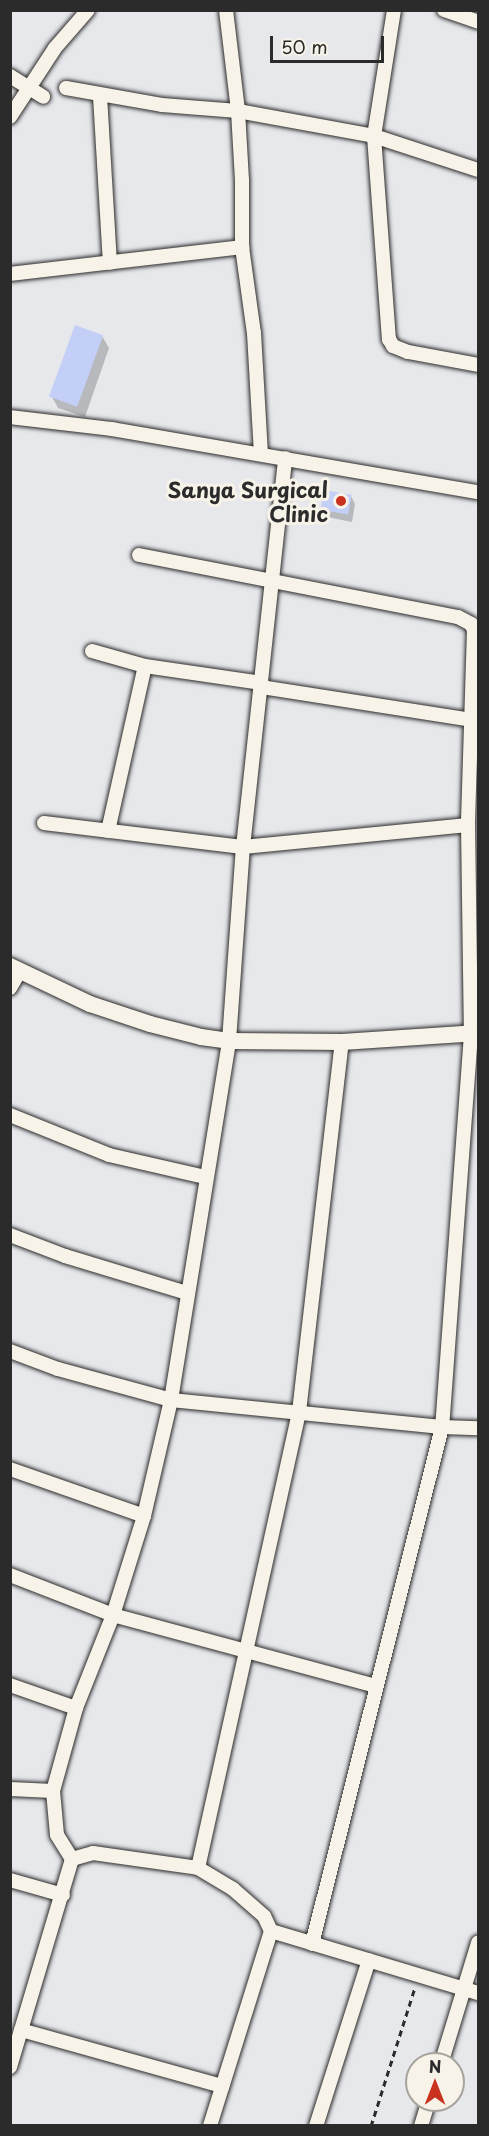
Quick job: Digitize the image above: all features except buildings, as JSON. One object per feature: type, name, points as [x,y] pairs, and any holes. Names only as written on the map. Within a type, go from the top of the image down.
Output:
[{"type":"street","points":[[10,117],[55,48],[88,10]]},
{"type":"street","points":[[226,10],[238,111],[242,180],[242,247],[254,333],[261,454]]},
{"type":"street","points":[[394,10],[374,136],[389,339],[393,346],[408,352],[478,365]]},
{"type":"street","points":[[444,10],[478,22]]},
{"type":"street","points":[[10,76],[43,97]]},
{"type":"street","points":[[66,88],[100,96],[162,105],[238,111],[374,136],[478,171]]},
{"type":"street","points":[[100,96],[110,263]]},
{"type":"street","points":[[10,274],[242,247]]},
{"type":"street","points":[[10,417],[112,429],[478,492]]},
{"type":"street","points":[[10,2067],[72,1859],[57,1835],[53,1791],[76,1708],[113,1615],[144,1516],[171,1400],[205,1178],[229,1041],[243,847],[285,458]]},
{"type":"street","points":[[139,555],[458,617],[471,624],[474,630],[474,715],[468,825],[475,1033],[442,1427],[312,1944]]},
{"type":"street","points":[[92,651],[145,666],[474,715]]},
{"type":"street","points":[[108,831],[145,666]]},
{"type":"street","points":[[44,824],[243,847],[468,825]]},
{"type":"street","points":[[10,988],[15,968],[90,1004],[150,1024],[229,1041],[342,1042],[475,1033]]},
{"type":"street","points":[[198,1868],[299,1412],[342,1042]]},
{"type":"street","points":[[10,1115],[109,1155],[205,1178]]},
{"type":"street","points":[[10,1235],[65,1256],[187,1293]]},
{"type":"street","points":[[10,1351],[58,1369],[171,1400],[442,1427],[478,1428]]},
{"type":"street","points":[[10,1469],[144,1516]]},
{"type":"street","points":[[10,1575],[113,1615],[376,1686]]},
{"type":"street","points":[[10,1685],[76,1708]]},
{"type":"street","points":[[10,1789],[53,1791]]},
{"type":"street","points":[[72,1859],[93,1853],[198,1868],[233,1889],[264,1916],[271,1931],[210,2126]]},
{"type":"street","points":[[10,1881],[63,1895]]},
{"type":"street","points":[[271,1931],[472,1991]]},
{"type":"street","points":[[446,2052],[472,1991],[478,1943]]},
{"type":"street","points":[[316,2126],[369,1960]]},
{"type":"street","points":[[21,2030],[222,2086]]},
{"type":"path","points":[[371,2126],[418,1975]]},
{"type":"place","name":"Sanya Surgical Clinic","points":[[341,501]]}]
